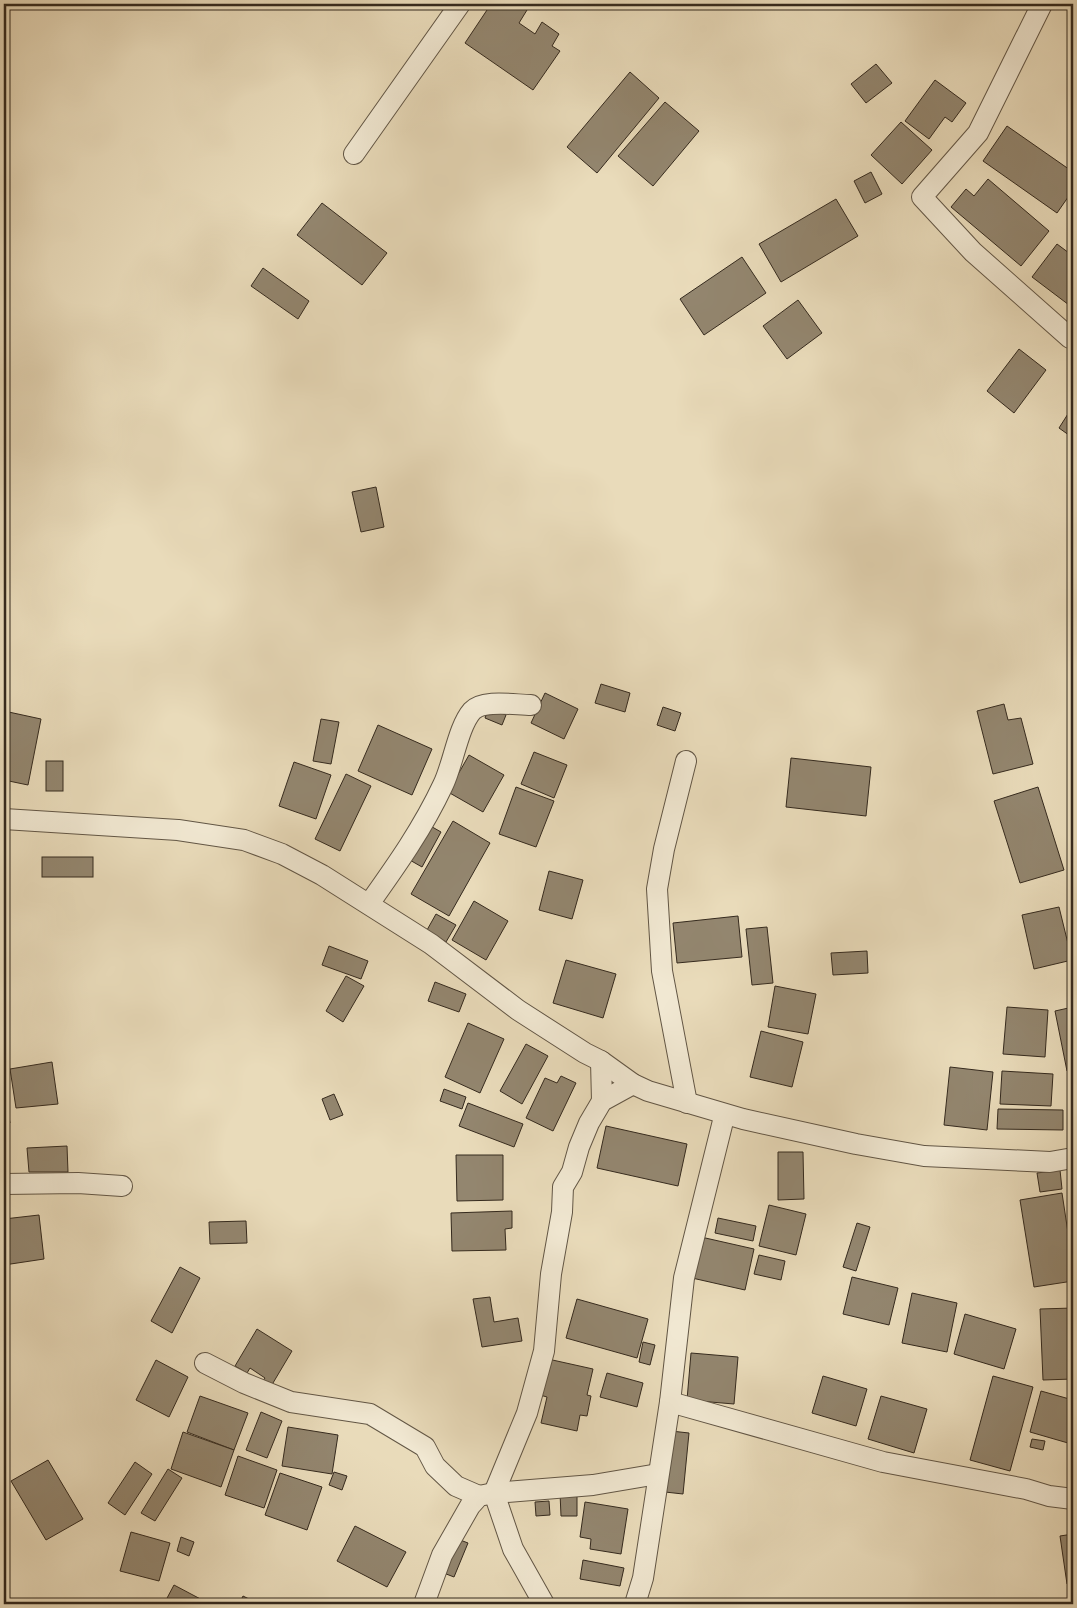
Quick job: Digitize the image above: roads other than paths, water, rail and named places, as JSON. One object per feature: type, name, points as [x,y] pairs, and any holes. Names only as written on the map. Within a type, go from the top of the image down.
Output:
[{"type":"street","points":[[354,154],[460,4]]},
{"type":"street","points":[[1042,4],[978,133],[922,197],[973,252],[1070,338]]},
{"type":"street","points":[[369,904],[406,852],[444,784],[464,725],[472,710],[483,703],[531,705]]},
{"type":"street","points":[[686,761],[664,849],[657,888],[662,970],[694,1105]]},
{"type":"street","points":[[4,819],[178,830],[244,840],[282,854],[322,875],[431,944],[518,1010],[585,1053],[601,1061],[633,1084],[648,1091],[734,1118],[856,1144],[924,1156],[1050,1162],[1073,1158]]},
{"type":"street","points":[[601,1061],[602,1101]]},
{"type":"street","points":[[424,1604],[442,1555],[470,1506],[487,1494],[527,1413],[544,1352],[547,1309],[562,1212],[563,1187],[572,1172],[579,1147],[589,1123],[602,1101],[633,1084]]},
{"type":"street","points":[[635,1604],[643,1578],[670,1402],[684,1278],[734,1118]]},
{"type":"street","points":[[4,1184],[78,1183],[122,1186]]},
{"type":"street","points":[[205,1363],[244,1383],[291,1402],[370,1414],[425,1447],[435,1466],[456,1486],[487,1494],[593,1485],[658,1474]]},
{"type":"street","points":[[670,1402],[883,1462],[1026,1489],[1049,1496],[1073,1499]]},
{"type":"street","points":[[487,1494],[544,1604]]}]
